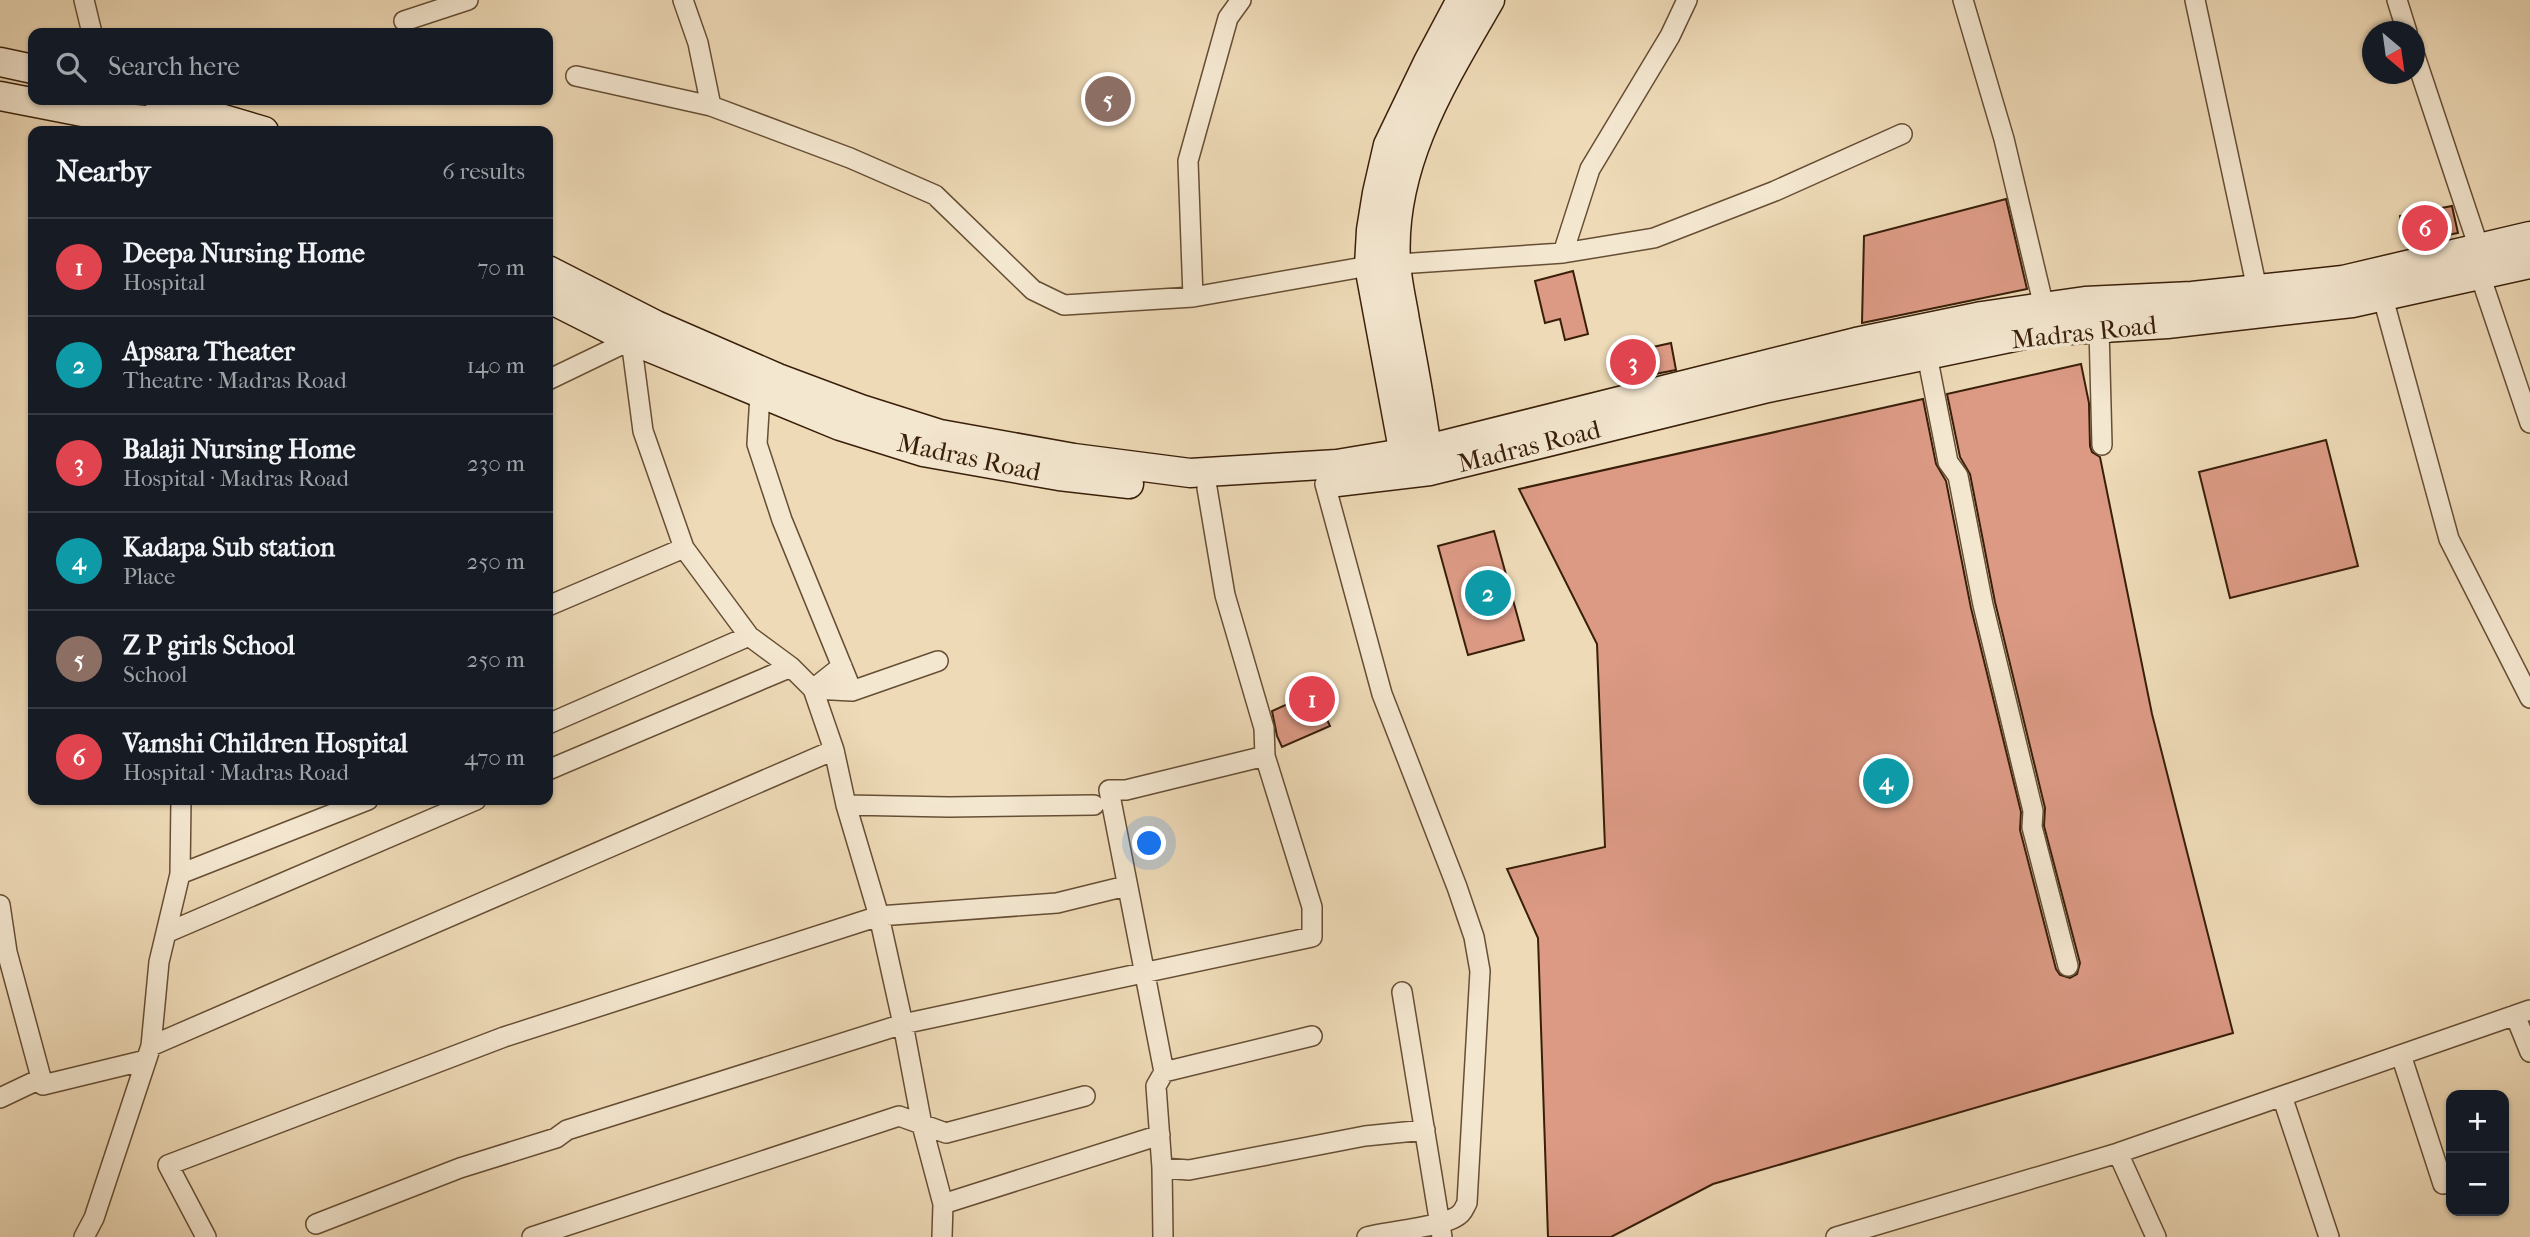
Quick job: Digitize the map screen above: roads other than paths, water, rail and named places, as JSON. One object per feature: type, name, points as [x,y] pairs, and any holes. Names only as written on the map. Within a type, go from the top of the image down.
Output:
[{"type":"main road","points":[[1417,462],[1383,264],[1371,230],[1388,145],[1461,0]]},
{"type":"main road","points":[[1383,264],[1397,218],[1405,171],[1423,124],[1445,78],[1490,0]]},
{"type":"main road","points":[[0,62],[28,68]]},
{"type":"main road","points":[[0,96],[28,101]]},
{"type":"main road","points":[[47,105],[167,126]]},
{"type":"main road","points":[[176,105],[247,126]]},
{"type":"main road","points":[[553,273],[769,386],[861,409],[940,434],[1074,458],[1190,473],[1417,462],[1856,342],[1982,316],[2085,301],[2192,296],[2343,281],[2380,284],[2479,262],[2530,236]]},
{"type":"main road","points":[[2479,262],[2530,264]]},
{"type":"main road","name":"Madras Road","points":[[553,301],[631,340],[769,386],[840,426],[923,452],[1059,476],[1177,489],[1325,484],[1417,462],[2038,332],[2220,318],[2351,303],[2380,284]]},
{"type":"street","points":[[83,0],[91,28]]},
{"type":"street","points":[[404,21],[468,0]]},
{"type":"street","points":[[683,0],[698,43],[711,106]]},
{"type":"street","points":[[1193,297],[1188,161],[1228,18],[1241,0]]},
{"type":"street","points":[[1563,253],[1590,169],[1670,36],[1687,0]]},
{"type":"street","points":[[1963,0],[2004,139],[2044,307]]},
{"type":"street","points":[[2195,0],[2257,289]]},
{"type":"street","points":[[2397,0],[2404,21]]},
{"type":"street","points":[[576,76],[711,106],[850,158],[936,195],[1033,290],[1064,305],[1193,297],[1383,264],[1563,253],[1654,238],[1775,191],[1902,134]]},
{"type":"street","points":[[2424,84],[2530,423]]},
{"type":"street","points":[[2380,284],[2449,540],[2530,698]]},
{"type":"street","points":[[2099,328],[2102,445]]},
{"type":"street","points":[[553,378],[631,340],[643,431],[684,548],[749,636],[790,667],[813,689],[834,750],[846,805],[879,916],[922,1125],[943,1204],[942,1237]]},
{"type":"street","points":[[1927,355],[1948,462],[1958,476],[1983,605],[2033,811],[2032,827],[2068,966]]},
{"type":"street","points":[[769,386],[757,444],[782,520],[852,691]]},
{"type":"street","points":[[1325,484],[1382,694],[1457,887],[1474,937],[1480,971],[1467,1203],[1460,1215],[1442,1230],[1388,1231],[1367,1237]]},
{"type":"street","points":[[316,1224],[460,1168],[556,1138],[567,1130],[903,1024],[1312,937],[1312,907],[1265,757],[1264,728],[1225,595],[1207,488]]},
{"type":"street","points":[[553,604],[684,548]]},
{"type":"street","points":[[553,722],[749,636]]},
{"type":"street","points":[[813,689],[852,691],[938,662]]},
{"type":"street","points":[[813,689],[842,666]]},
{"type":"street","points":[[553,768],[790,667]]},
{"type":"street","points":[[0,905],[7,952],[43,1085],[148,1053],[834,750]]},
{"type":"street","points":[[1163,1237],[1162,1168],[1156,1086],[1164,1072],[1109,790],[1126,790],[1265,757]]},
{"type":"street","points":[[84,1237],[94,1218],[148,1053],[159,962],[180,874],[181,805]]},
{"type":"street","points":[[180,874],[355,805]]},
{"type":"street","points":[[166,933],[464,805]]},
{"type":"street","points":[[846,805],[1094,805]]},
{"type":"street","points":[[206,1237],[168,1165],[504,1037],[879,916],[1057,903],[1126,886]]},
{"type":"street","points":[[1402,992],[1442,1230]]},
{"type":"street","points":[[1836,1237],[2118,1153],[2523,1013],[2530,1052]]},
{"type":"street","points":[[1164,1072],[1312,1036]]},
{"type":"street","points":[[2401,1055],[2443,1184]]},
{"type":"street","points":[[0,1098],[40,1079]]},
{"type":"street","points":[[532,1237],[899,1116],[946,1133],[1085,1096]]},
{"type":"street","points":[[2282,1096],[2329,1237]]},
{"type":"street","points":[[1162,1168],[1188,1170],[1365,1136],[1425,1130]]},
{"type":"street","points":[[943,1204],[1160,1135]]},
{"type":"street","points":[[2118,1153],[2156,1237]]},
{"type":"place","name":"Z P girls School","points":[[1108,99]]},
{"type":"place","name":"Vamshi Children Hospital","points":[[2425,228]]},
{"type":"place","name":"Balaji Nursing Home","points":[[1633,362]]},
{"type":"place","name":"Apsara Theater","points":[[1488,593]]},
{"type":"place","name":"Deepa Nursing Home","points":[[1312,699]]},
{"type":"place","name":"Kadapa Sub station","points":[[1886,781]]}]
